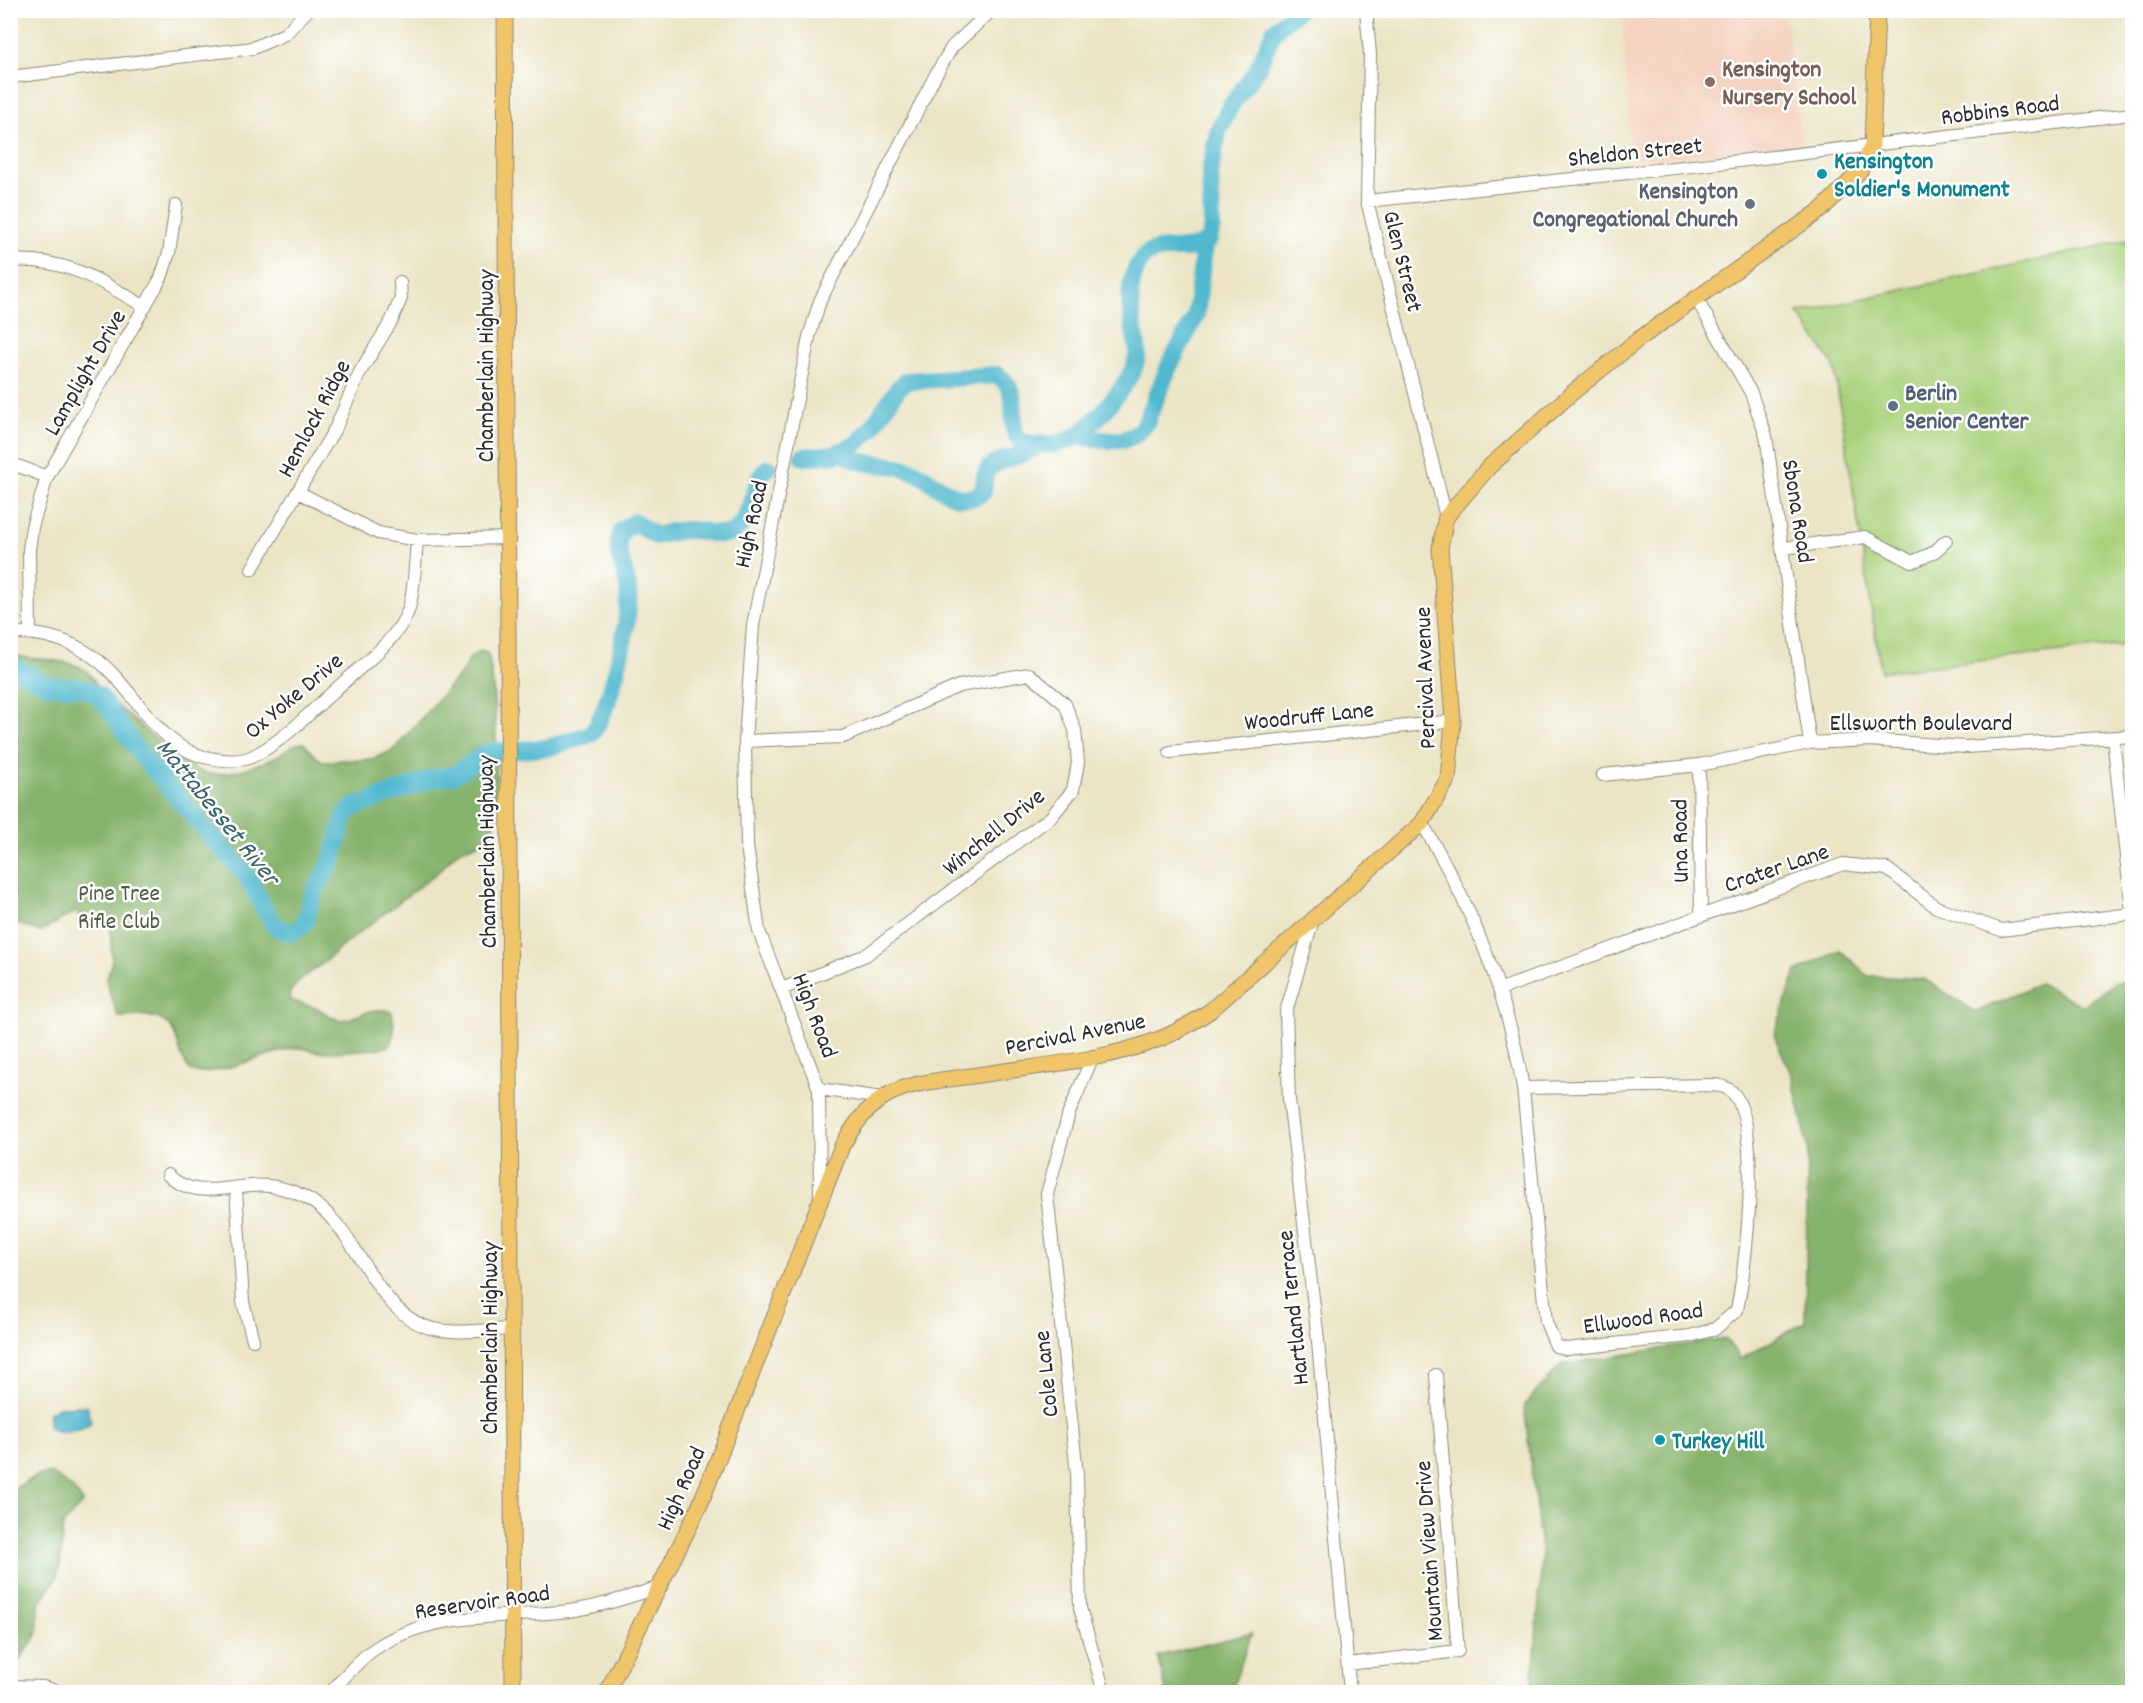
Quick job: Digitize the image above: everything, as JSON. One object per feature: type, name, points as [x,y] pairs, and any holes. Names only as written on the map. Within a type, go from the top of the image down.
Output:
[{"type":"main road","name":"Chamberlain Highway","points":[[506,10],[513,1692]]},
{"type":"main road","name":"Percival Avenue","points":[[820,1202],[842,1146],[854,1126],[882,1098],[894,1092],[943,1080],[1093,1056],[1157,1040],[1185,1027],[1210,1011],[1312,923],[1422,823],[1448,779],[1453,721],[1440,548],[1446,517],[1489,467],[1572,393],[1639,339],[1821,210],[1860,171],[1872,145],[1877,10]]},
{"type":"main road","name":"High Road","points":[[607,1692],[699,1507],[820,1202]]},
{"type":"street","points":[[10,77],[253,48],[285,34],[308,10]]},
{"type":"street","name":"High Road","points":[[820,1202],[819,1089],[758,921],[747,846],[745,741],[753,625],[813,320],[839,261],[934,76],[952,46],[992,10]]},
{"type":"street","name":"Glen Street","points":[[1366,10],[1370,54],[1367,201],[1446,517]]},
{"type":"street","name":"Robbins Road","points":[[1872,145],[2133,114]]},
{"type":"street","name":"Sheldon Street","points":[[1367,201],[1872,145]]},
{"type":"street","name":"Lamplight Drive","points":[[30,632],[29,550],[32,527],[47,477],[161,278],[169,253],[176,205]]},
{"type":"street","points":[[10,261],[49,262],[71,267],[97,277],[145,308]]},
{"type":"street","name":"Hemlock Ridge","points":[[252,569],[336,427],[360,372],[392,320],[401,298],[400,282]]},
{"type":"street","name":"Sbona Road","points":[[1697,300],[1755,403],[1766,436],[1784,548],[1810,743]]},
{"type":"street","points":[[10,464],[47,477]]},
{"type":"street","points":[[298,492],[378,533],[417,540],[508,538]]},
{"type":"street","points":[[1784,548],[1865,537],[1887,551],[1912,562],[1933,553],[1946,541]]},
{"type":"street","name":"Ox Yoke Drive","points":[[10,633],[30,632],[56,638],[93,657],[181,748],[204,758],[228,761],[248,758],[271,746],[295,726],[383,646],[399,627],[408,610],[417,540]]},
{"type":"street","name":"Winchell Drive","points":[[745,741],[843,737],[959,686],[1029,674],[1065,704],[1075,730],[1078,763],[1073,790],[1051,818],[866,955],[782,989]]},
{"type":"street","name":"Woodruff Lane","points":[[1170,752],[1453,721]]},
{"type":"street","name":"Ellsworth Boulevard","points":[[1603,775],[1699,765],[1810,743],[1869,740],[1966,747],[2133,736]]},
{"type":"street","points":[[2113,738],[2133,912]]},
{"type":"street","name":"Una Road","points":[[1699,765],[1701,916]]},
{"type":"street","name":"Ellwood Road","points":[[1422,823],[1481,939],[1501,989],[1512,1026],[1523,1088],[1546,1322],[1557,1346],[1566,1349],[1690,1336],[1715,1329],[1725,1322],[1737,1310],[1750,1206],[1743,1111],[1734,1094],[1725,1086],[1714,1085],[1523,1088]]},
{"type":"street","name":"Crater Lane","points":[[1501,989],[1843,864],[1887,869],[1936,907],[2001,930],[2133,912]]},
{"type":"street","name":"Hartland Terrace","points":[[1312,923],[1286,1012],[1289,1100],[1317,1331],[1350,1692]]},
{"type":"street","name":"Cole Lane","points":[[1093,1056],[1069,1113],[1047,1194],[1077,1474],[1080,1608],[1104,1692]]},
{"type":"street","name":"High Road","points":[[819,1089],[882,1098]]},
{"type":"street","points":[[168,1175],[183,1187],[196,1190],[270,1186],[288,1190],[316,1203],[340,1227],[384,1292],[415,1322],[446,1331],[512,1329]]},
{"type":"street","points":[[236,1188],[243,1302],[253,1340]]},
{"type":"street","name":"Mountain View Drive","points":[[1348,1664],[1458,1651],[1436,1375]]},
{"type":"street","name":"Reservoir Road","points":[[331,1692],[371,1651],[410,1630],[435,1624],[514,1613],[566,1611],[600,1606],[657,1588]]},
{"type":"street","points":[[10,1686],[43,1687],[60,1692]]},
{"type":"shaded area","name":"Kensington Nursery School","points":[[1740,12],[1786,18],[1801,145],[1630,161],[1623,14]]},
{"type":"green space","points":[[2132,239],[2132,644],[1881,672],[1834,366],[1798,313]]},
{"type":"green space","name":"Pine Tree Rifle Club","points":[[480,651],[487,653],[490,665],[495,712],[497,772],[493,833],[483,842],[457,852],[438,872],[336,951],[299,982],[289,994],[291,1000],[316,1008],[340,1020],[370,1011],[392,1012],[394,1036],[387,1047],[324,1052],[296,1048],[219,1070],[192,1072],[168,1024],[147,1016],[118,1017],[106,981],[112,961],[110,928],[104,924],[98,926],[75,912],[40,932],[11,921],[11,655],[65,662],[82,668],[100,689],[182,760],[202,772],[220,774],[260,764],[300,743],[304,743],[318,758],[327,762],[381,756],[394,749],[463,671],[469,659]]},
{"type":"green space","points":[[1840,950],[1868,976],[1924,979],[1976,1012],[2040,983],[2083,1006],[2114,983],[2132,980],[2132,1692],[1532,1692],[1542,1558],[1524,1405],[1561,1365],[1725,1338],[1741,1359],[1805,1322],[1808,1147],[1792,1076],[1774,1035],[1796,972]]},
{"type":"green space","points":[[51,1473],[74,1490],[83,1502],[63,1525],[60,1566],[56,1579],[39,1604],[37,1636],[11,1671],[11,1490],[37,1476]]},
{"type":"green space","points":[[1252,1633],[1231,1692],[1166,1692],[1158,1656]]},
{"type":"water","points":[[87,1406],[91,1422],[87,1425],[65,1432],[49,1428],[49,1413],[58,1407]]},
{"type":"waterway","name":"Mattabesset River","points":[[803,457],[835,454],[855,445],[871,429],[899,387],[907,381],[997,375],[1006,383],[1011,392],[1014,430],[1018,437],[1030,444],[1049,445],[1062,442],[1073,438],[1091,424],[1121,389],[1137,357],[1130,302],[1137,267],[1148,253],[1165,249],[1193,248],[1209,240],[1212,226],[1210,171],[1219,129],[1230,107],[1257,70],[1274,31],[1298,10]]},
{"type":"waterway","name":"Mattabesset River","points":[[1077,435],[1102,440],[1123,440],[1135,435],[1145,425],[1169,366],[1196,316],[1204,245]]},
{"type":"waterway","name":"Mattabesset River","points":[[843,451],[850,457],[867,463],[895,466],[913,471],[947,492],[965,498],[974,497],[983,492],[985,475],[992,465],[1027,452],[1039,444]]},
{"type":"waterway","name":"Mattabesset River","points":[[10,669],[18,669],[47,685],[83,688],[100,696],[140,754],[247,877],[273,924],[283,931],[294,932],[305,923],[313,895],[332,861],[344,818],[352,808],[431,779],[454,775],[487,752],[547,748],[591,734],[598,723],[612,686],[627,620],[628,588],[618,545],[622,530],[635,522],[655,536],[688,530],[719,534],[733,532],[745,519],[759,480],[768,468]]},
{"type":"place","name":"Kensington Nursery School","points":[[1710,82]]},
{"type":"place","name":"Kensington Soldier's Monument","points":[[1822,174]]},
{"type":"place","name":"Kensington Congregational Church","points":[[1750,204]]},
{"type":"place","name":"Berlin Senior Center","points":[[1893,406]]},
{"type":"place","name":"Turkey Hill","points":[[1660,1440]]}]
